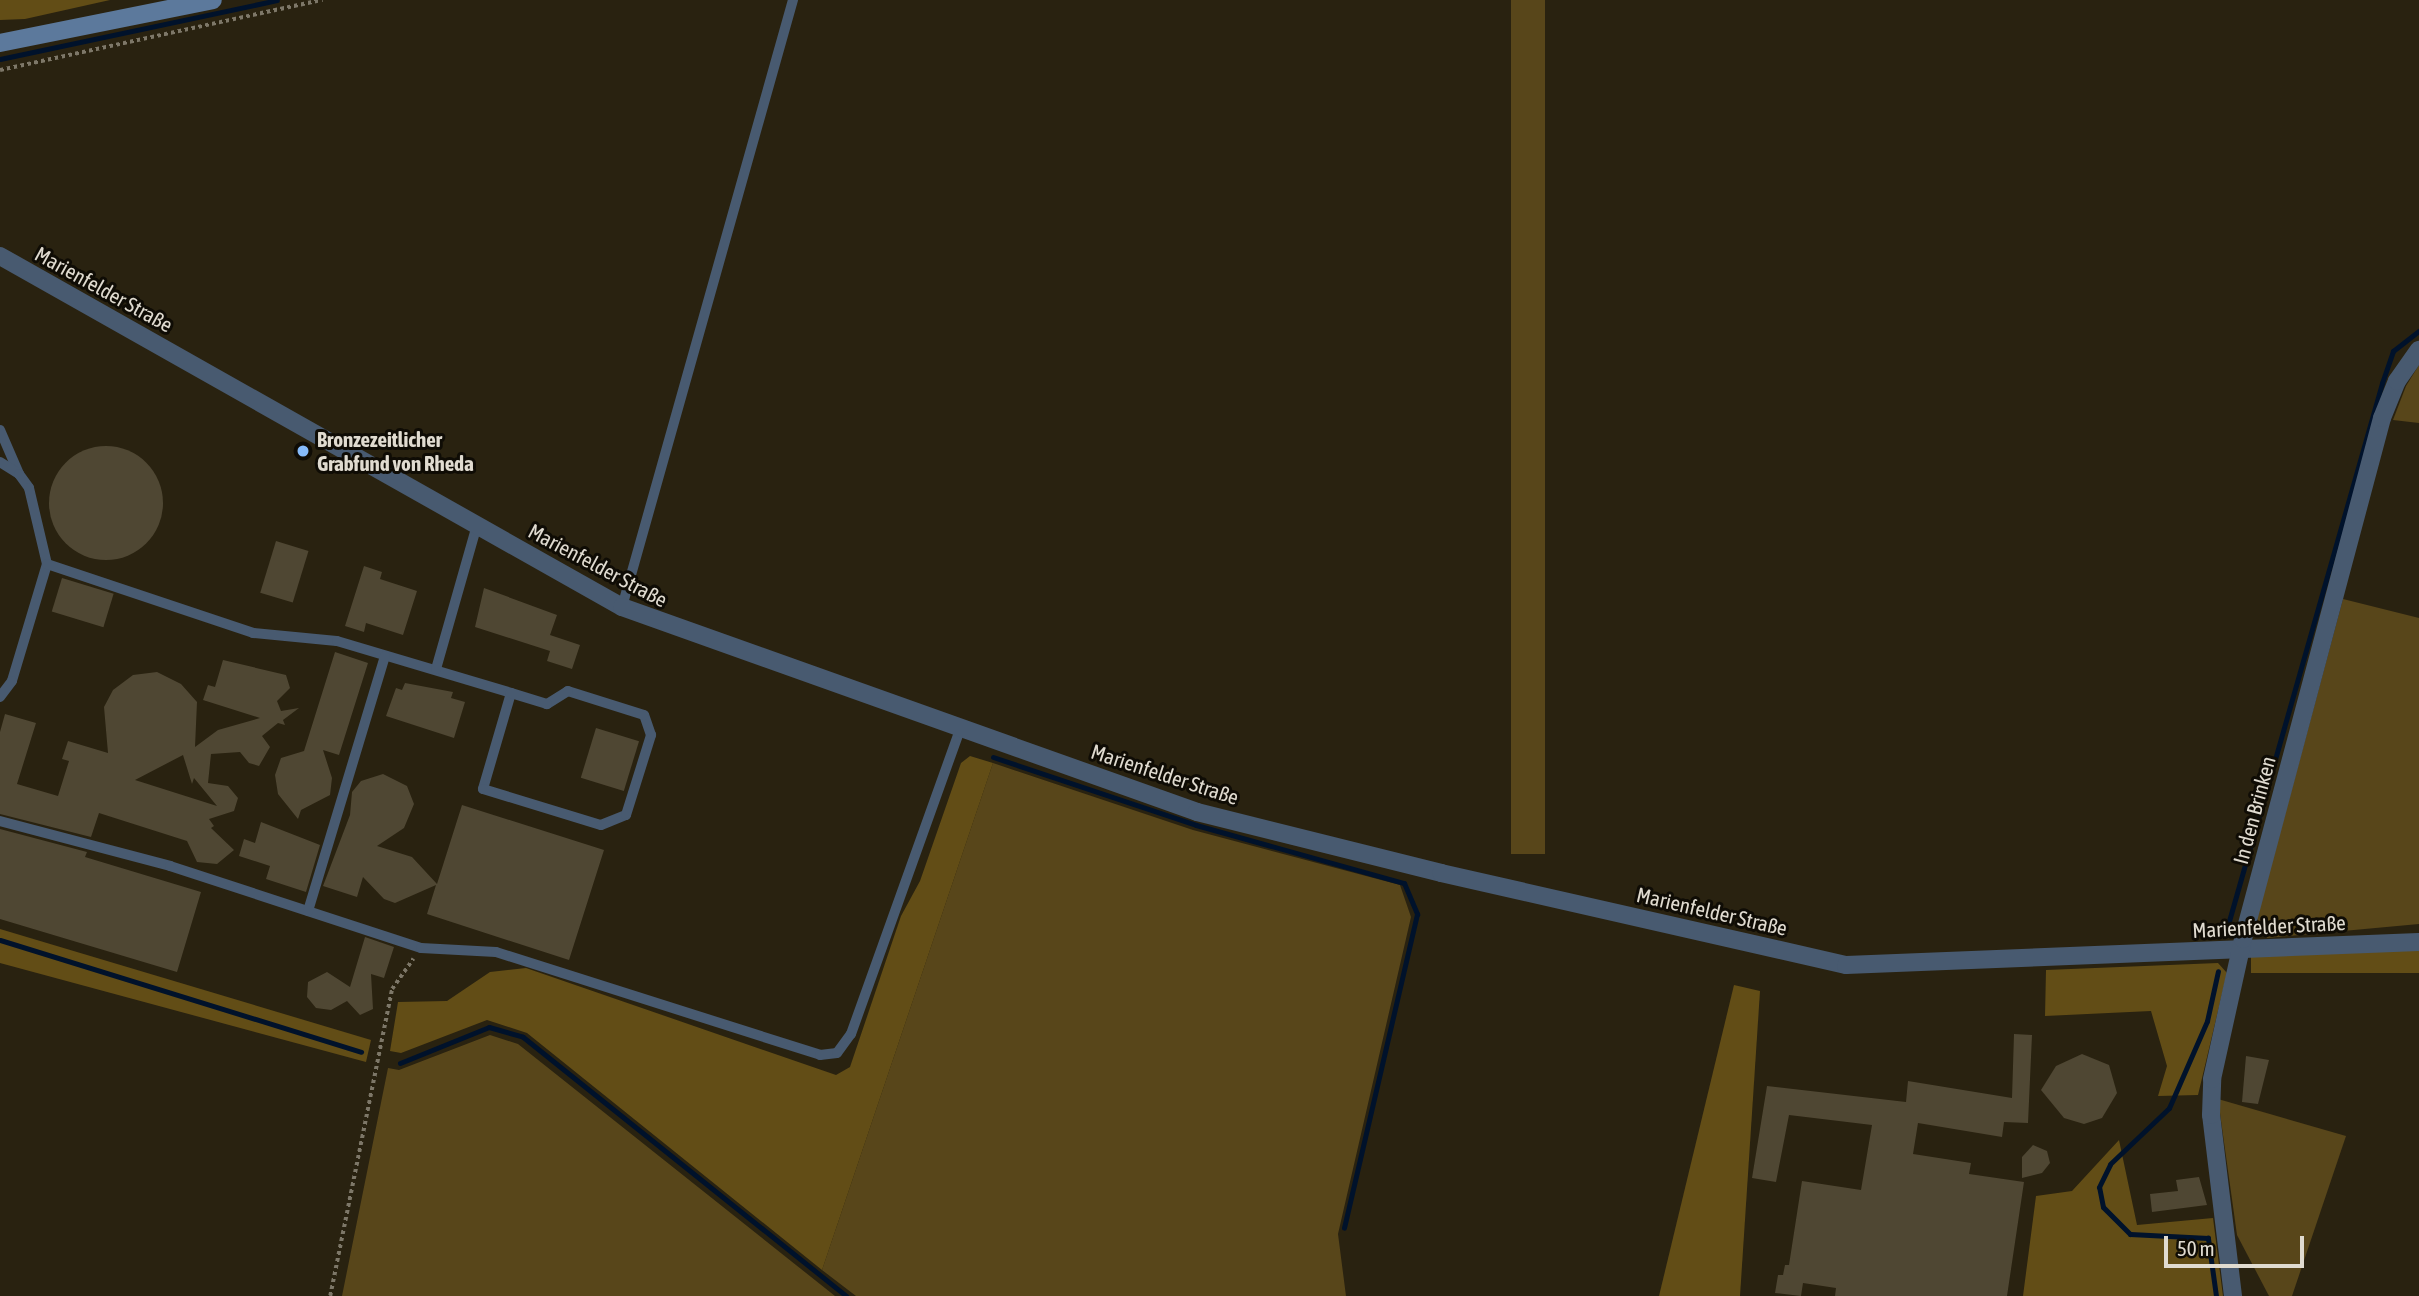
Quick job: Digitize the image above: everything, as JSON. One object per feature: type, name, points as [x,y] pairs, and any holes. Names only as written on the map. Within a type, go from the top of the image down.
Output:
[{"type":"main road","points":[[0,43],[213,0]]},
{"type":"street","name":"Marienfelder Straße","points":[[0,256],[622,607],[1197,812],[1846,965],[2419,942]]},
{"type":"street","name":"In den Brinken","points":[[2233,1296],[2211,1115],[2213,1079],[2242,951],[2382,418],[2397,381],[2419,350]]},
{"type":"lane","points":[[622,607],[793,0]]},
{"type":"lane","points":[[0,430],[19,474],[29,488],[47,564],[12,681],[0,697]]},
{"type":"lane","points":[[0,463],[19,474]]},
{"type":"lane","points":[[436,669],[477,525]]},
{"type":"lane","points":[[47,564],[253,633],[337,641],[436,669],[547,704],[568,691],[644,716],[651,736],[626,815],[601,825],[483,789],[511,693]]},
{"type":"lane","points":[[308,911],[385,656]]},
{"type":"lane","points":[[0,821],[170,866],[421,948],[496,952],[820,1055],[837,1053],[851,1034],[960,729]]},
{"type":"path","points":[[0,70],[322,0]]},
{"type":"path","points":[[330,1296],[391,989],[421,948]]},
{"type":"shaded area","points":[[0,0],[110,0],[25,19],[0,20]]},
{"type":"shaded area","points":[[1511,0],[1545,0],[1545,854],[1511,854]]},
{"type":"shaded area","points":[[2419,365],[2419,423],[2393,420],[2406,386]]},
{"type":"shaded area","points":[[2343,599],[2419,618],[2419,924],[2267,938],[2257,918]]},
{"type":"shaded area","points":[[970,756],[993,763],[822,1270],[527,1033],[487,1020],[401,1053],[390,1051],[398,1002],[447,1001],[490,972],[526,968],[836,1075],[850,1067],[901,916],[920,881],[961,763]]},
{"type":"shaded area","points":[[993,763],[1193,830],[1400,885],[1411,917],[1338,1234],[1346,1296],[856,1296],[822,1270]]},
{"type":"shaded area","points":[[0,929],[371,1040],[366,1062],[0,963]]},
{"type":"shaded area","points":[[2251,951],[2419,951],[2419,973],[2251,973]]},
{"type":"shaded area","points":[[2218,963],[2227,973],[2198,1095],[2158,1096],[2167,1066],[2151,1011],[2045,1016],[2046,970]]},
{"type":"shaded area","points":[[1734,985],[1760,991],[1740,1296],[1659,1296]]},
{"type":"shaded area","points":[[490,1035],[518,1044],[835,1296],[342,1296],[388,1068],[399,1070]]},
{"type":"shaded area","points":[[2218,1099],[2346,1136],[2292,1296],[2269,1296],[2237,1235]]},
{"type":"shaded area","points":[[2119,1140],[2137,1225],[2213,1218],[2223,1296],[2023,1296],[2036,1196],[2072,1191]]},
{"type":"building","points":[[106,446],[128,450],[146,463],[159,481],[163,503],[159,525],[146,543],[128,556],[106,560],[84,556],[66,543],[53,525],[49,503],[53,481],[66,463],[84,450]]},
{"type":"building","points":[[276,541],[309,551],[293,603],[260,593]]},
{"type":"building","points":[[364,566],[382,572],[380,579],[417,591],[403,635],[366,623],[364,632],[345,626]]},
{"type":"building","points":[[62,578],[114,594],[103,627],[52,611]]},
{"type":"building","points":[[484,588],[557,615],[550,635],[580,645],[572,669],[547,661],[550,651],[475,627]]},
{"type":"building","points":[[335,652],[368,663],[339,755],[323,750],[332,778],[330,795],[301,810],[298,819],[278,794],[275,775],[281,758],[304,751]]},
{"type":"building","points":[[223,660],[286,675],[290,688],[277,701],[281,711],[299,708],[283,720],[285,725],[278,723],[262,736],[270,747],[259,766],[249,763],[240,752],[211,754],[208,783],[228,786],[238,798],[234,811],[209,819],[214,826],[211,828],[234,850],[217,864],[197,862],[187,841],[99,813],[91,837],[0,814],[0,732],[5,714],[36,723],[17,784],[58,796],[69,761],[62,759],[68,741],[108,753],[104,707],[113,690],[133,675],[157,672],[181,684],[197,702],[195,747],[218,730],[260,718],[203,700],[208,685],[215,687]],"holes":[[[183,755],[192,784],[194,778],[217,806],[135,780]]]},
{"type":"building","points":[[405,683],[453,692],[451,698],[465,702],[454,738],[386,716],[396,688],[402,690]]},
{"type":"building","points":[[596,728],[639,741],[624,791],[581,778]]},
{"type":"building","points":[[383,774],[407,786],[414,804],[404,828],[377,846],[412,857],[437,884],[462,805],[604,850],[569,960],[427,914],[436,885],[395,903],[384,899],[363,877],[357,897],[323,886],[350,815],[352,792],[361,781]]},
{"type":"building","points":[[261,822],[320,845],[306,892],[266,879],[270,866],[239,856],[244,839],[255,843]]},
{"type":"building","points":[[0,829],[87,852],[85,857],[201,892],[177,972],[0,919]]},
{"type":"building","points":[[365,937],[394,947],[384,978],[371,974],[373,1009],[360,1015],[347,1001],[331,1010],[316,1008],[307,997],[308,982],[327,972],[350,987]]},
{"type":"building","points":[[2014,1034],[2032,1035],[2028,1123],[2004,1122],[2002,1137],[1918,1123],[1913,1154],[1971,1163],[1969,1174],[2024,1182],[2007,1296],[1835,1296],[1836,1288],[1803,1283],[1801,1296],[1775,1293],[1778,1275],[1783,1275],[1785,1265],[1789,1265],[1802,1181],[1861,1190],[1872,1125],[1789,1115],[1776,1182],[1752,1178],[1767,1086],[1906,1102],[1908,1081],[2012,1098]]},
{"type":"building","points":[[2082,1054],[2109,1065],[2117,1093],[2102,1118],[2084,1124],[2064,1118],[2041,1090],[2056,1066]]},
{"type":"building","points":[[2246,1056],[2269,1060],[2258,1104],[2242,1102]]},
{"type":"building","points":[[2033,1145],[2047,1151],[2050,1163],[2042,1173],[2022,1178],[2022,1157]]},
{"type":"building","points":[[2199,1177],[2207,1205],[2152,1212],[2150,1194],[2178,1191],[2176,1180]]},
{"type":"waterway","points":[[0,59],[277,0]]},
{"type":"waterway","points":[[2227,928],[2382,383],[2393,351],[2419,331]]},
{"type":"waterway","points":[[993,757],[1196,825],[1404,883],[1417,914],[1344,1228]]},
{"type":"waterway","points":[[0,940],[361,1052]]},
{"type":"waterway","points":[[2216,1296],[2208,1238],[2130,1234],[2103,1207],[2099,1187],[2110,1164],[2169,1108],[2207,1021],[2218,971]]},
{"type":"waterway","points":[[400,1063],[489,1027],[523,1037],[846,1296]]},
{"type":"place","name":"Bronzezeitlicher Grabfund von Rheda","points":[[303,451]]}]
